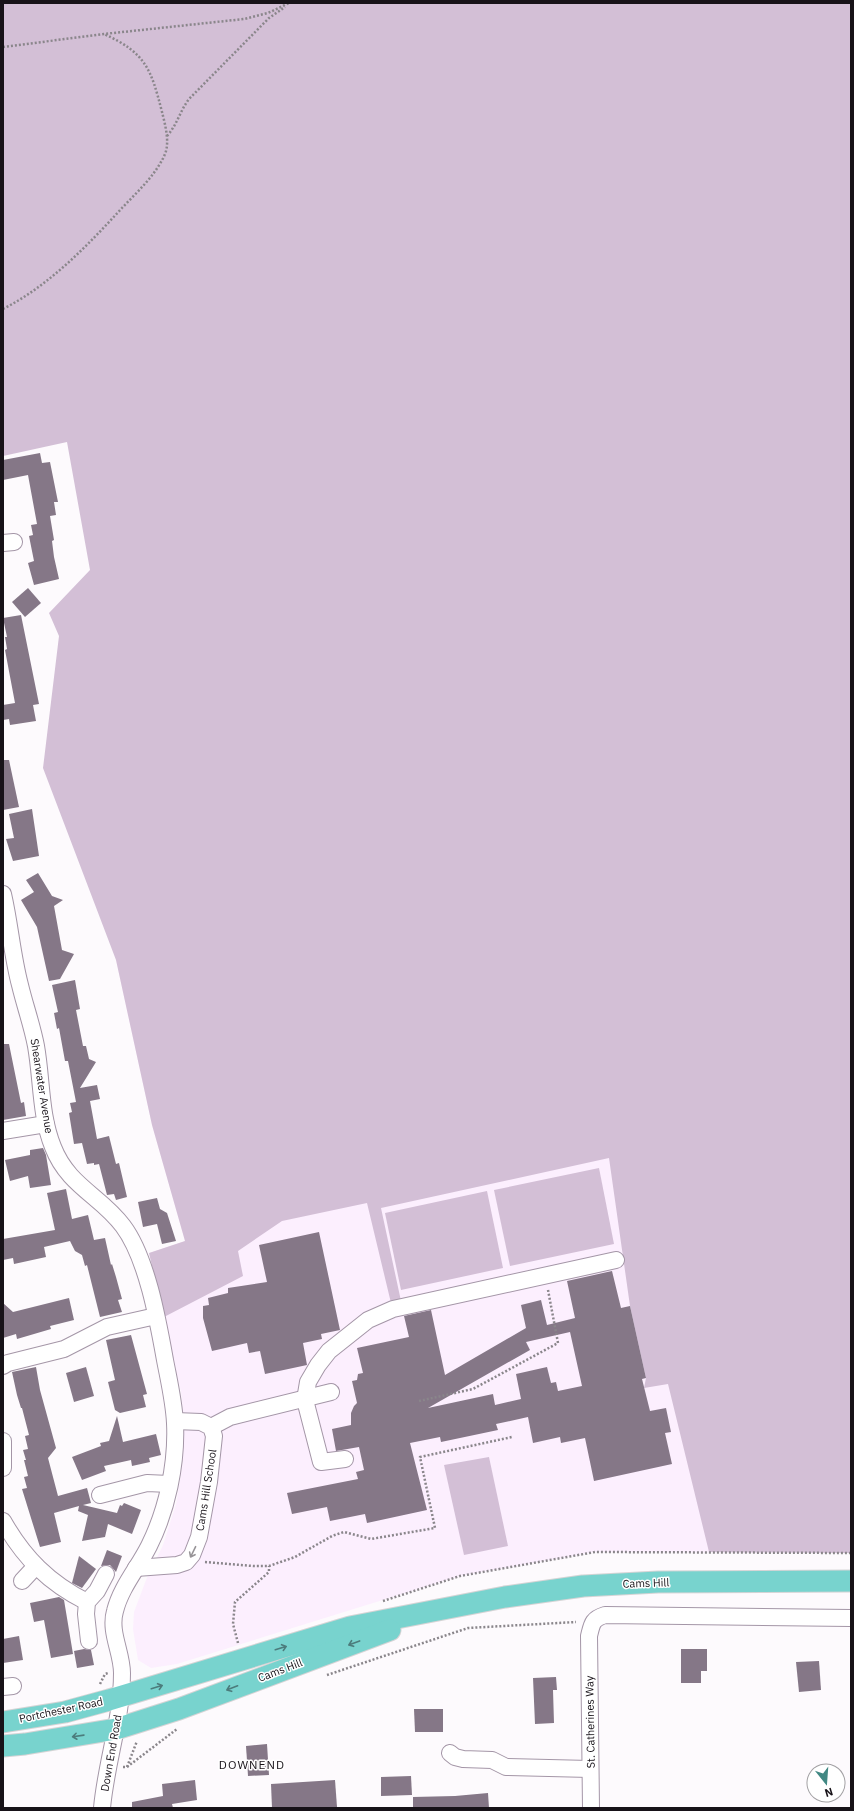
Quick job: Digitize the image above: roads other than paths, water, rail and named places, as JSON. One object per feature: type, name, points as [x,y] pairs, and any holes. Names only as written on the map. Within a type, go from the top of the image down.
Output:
[{"type":"main road","name":"Cams Hill","points":[[119,1697],[350,1627],[506,1597],[583,1586],[658,1582],[851,1581]]},
{"type":"main road","name":"Cams Hill","points":[[116,1729],[178,1709],[443,1610]]},
{"type":"main road","name":"Portchester Road","points":[[3,1722],[65,1712],[119,1697]]},
{"type":"main road","points":[[3,1746],[32,1743],[116,1729]]},
{"type":"street","name":"Shearwater Avenue","points":[[3,894],[8,950],[29,1016],[36,1049],[46,1124],[52,1147],[62,1165],[73,1180],[112,1213],[124,1227],[135,1246],[145,1274],[156,1316],[172,1394],[175,1421],[167,1499],[160,1521],[148,1548],[121,1594],[114,1612],[114,1633],[122,1672],[119,1697]]},
{"type":"street","points":[[3,1131],[46,1124]]},
{"type":"street","points":[[345,1459],[321,1462],[305,1400],[308,1382],[318,1365],[329,1351],[368,1320],[392,1309],[616,1260]]},
{"type":"street","points":[[3,1366],[8,1363],[64,1349],[107,1327],[156,1316]]},
{"type":"street","points":[[175,1421],[201,1422],[211,1427],[230,1417],[305,1400],[331,1392]]},
{"type":"street","name":"Cams Hill School","points":[[136,1568],[177,1565],[186,1562],[192,1555],[199,1537],[209,1482],[214,1436],[211,1427]]},
{"type":"street","points":[[3,1441],[3,1468]]},
{"type":"street","points":[[100,1495],[148,1483],[169,1484]]},
{"type":"street","points":[[3,1521],[16,1544],[36,1566],[67,1592],[87,1602]]},
{"type":"street","points":[[22,1581],[36,1566]]},
{"type":"street","points":[[89,1641],[86,1614],[87,1602],[97,1591],[106,1574]]},
{"type":"street","name":"St. Catherines Way","points":[[591,1808],[591,1629],[596,1618],[605,1616],[851,1618]]},
{"type":"street","name":"Down End Road","points":[[102,1808],[116,1729],[119,1697]]},
{"type":"street","points":[[450,1753],[455,1757],[463,1759],[492,1760],[506,1767],[590,1769]]},
{"type":"district","name":"DOWNEND","points":[[252,1765]]}]
